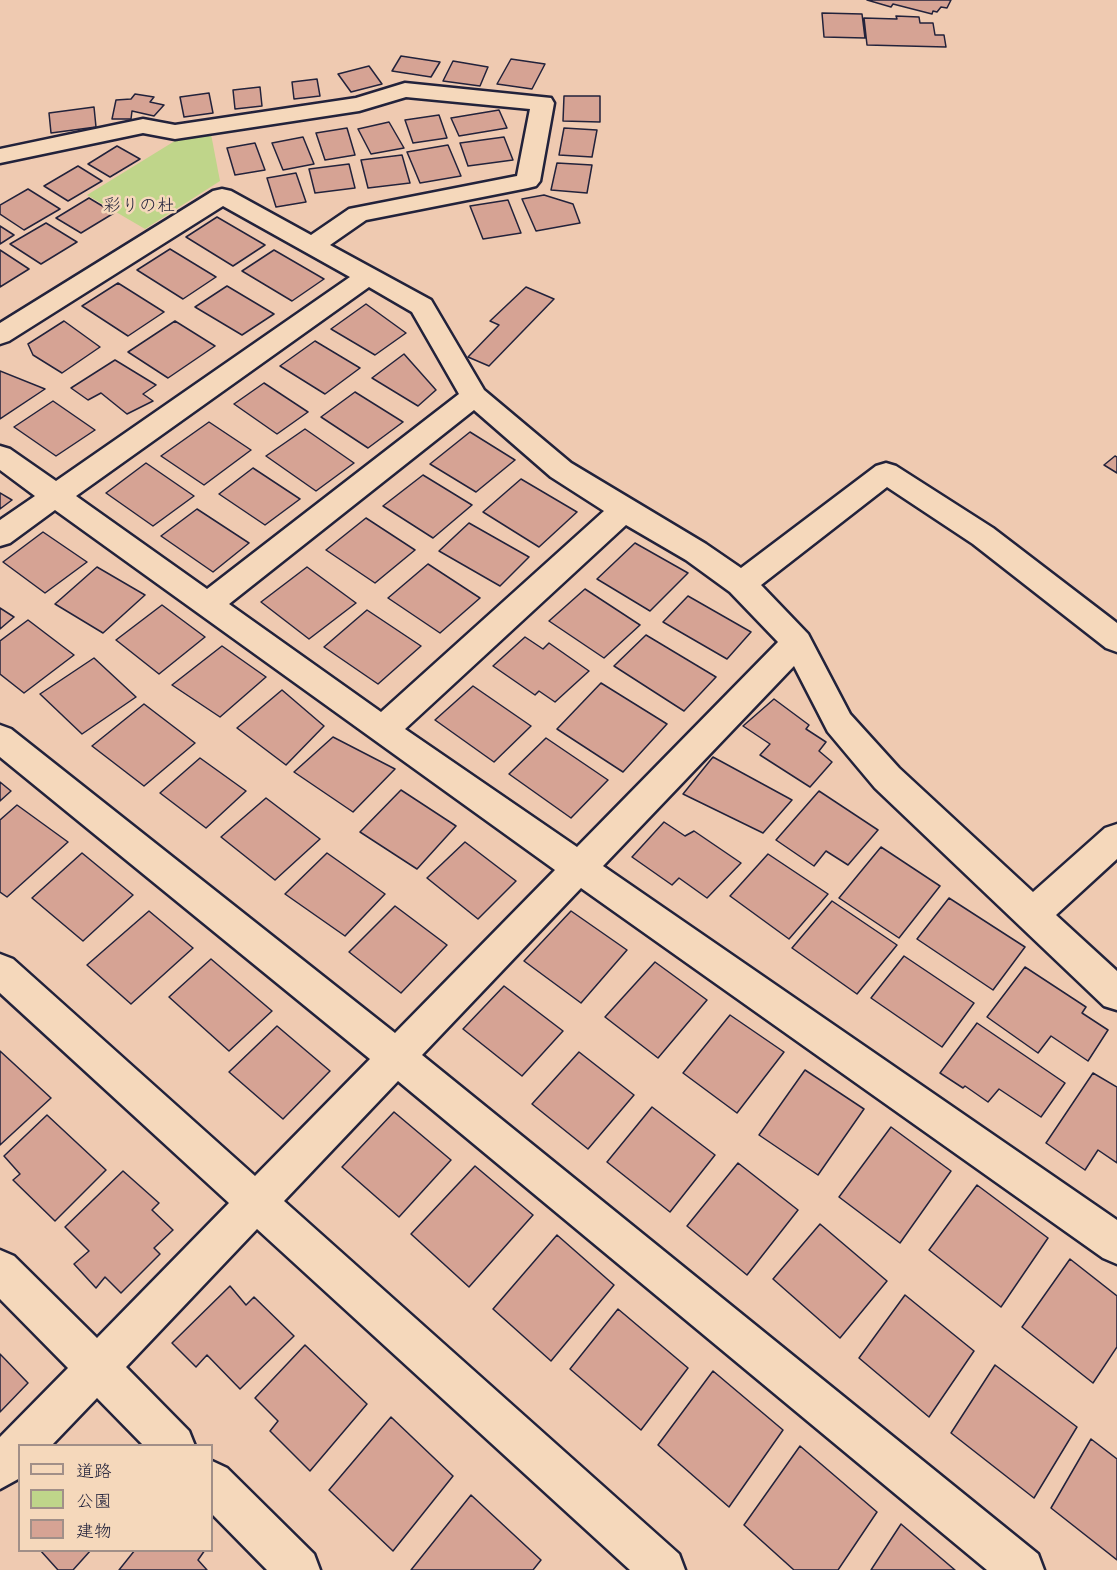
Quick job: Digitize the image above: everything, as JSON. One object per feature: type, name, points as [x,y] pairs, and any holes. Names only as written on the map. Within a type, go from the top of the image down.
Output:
[{"type":"street","points":[[0,156],[142,126],[175,132],[348,105],[405,90],[543,103],[528,181],[358,213],[312,246]]},
{"type":"street","points":[[0,178],[61,143]]},
{"type":"street","points":[[0,335],[222,196],[422,306],[474,396],[561,470],[696,552],[741,584],[796,642],[839,723],[887,778],[1034,913],[1117,994]]},
{"type":"street","points":[[0,535],[368,276]]},
{"type":"street","points":[[208,604],[474,396]]},
{"type":"street","points":[[0,456],[382,730],[579,865],[1117,1244]]},
{"type":"street","points":[[741,584],[886,473],[983,536],[1117,640]]},
{"type":"street","points":[[382,730],[624,510]]},
{"type":"street","points":[[22,1444],[796,642]]},
{"type":"street","points":[[0,738],[394,1056],[1022,1570]]},
{"type":"street","points":[[1034,913],[1117,838]]},
{"type":"street","points":[[0,970],[663,1570]]},
{"type":"street","points":[[0,1270],[172,1444]]},
{"type":"street","points":[[0,1467],[18,1448]]},
{"type":"street","points":[[213,1484],[298,1570]]},
{"type":"green space","points":[[211,134],[220,181],[145,229],[87,195],[178,139]]},
{"type":"building","points":[[867,0],[951,0],[947,8],[941,7],[932,14]]},
{"type":"building","points":[[822,13],[862,14],[865,38],[824,37]]},
{"type":"building","points":[[896,16],[919,17],[920,23],[933,23],[935,35],[944,35],[946,47],[867,45],[864,18],[897,19]]},
{"type":"building","points":[[401,56],[440,62],[431,77],[392,71]]},
{"type":"building","points":[[511,59],[545,64],[532,89],[497,84]]},
{"type":"building","points":[[453,61],[488,67],[480,86],[443,81]]},
{"type":"building","points":[[369,66],[382,84],[351,92],[338,74]]},
{"type":"building","points":[[317,79],[320,96],[294,99],[292,82]]},
{"type":"building","points":[[260,87],[262,106],[235,109],[233,90]]},
{"type":"building","points":[[209,93],[213,113],[184,117],[180,97]]},
{"type":"building","points":[[135,94],[154,97],[150,102],[164,105],[154,116],[132,111],[131,119],[112,119],[116,100],[131,99]]},
{"type":"building","points":[[564,96],[600,96],[600,122],[563,121]]},
{"type":"building","points":[[94,107],[96,127],[51,133],[49,113]]},
{"type":"building","points":[[499,110],[507,128],[459,136],[451,118]]},
{"type":"building","points":[[439,115],[447,138],[413,143],[405,120]]},
{"type":"building","points":[[389,122],[404,148],[371,154],[358,129]]},
{"type":"building","points":[[347,128],[355,155],[325,160],[316,133]]},
{"type":"building","points":[[564,128],[597,130],[592,157],[559,155]]},
{"type":"building","points":[[303,137],[314,164],[283,170],[272,143]]},
{"type":"building","points":[[504,137],[513,160],[468,166],[460,143]]},
{"type":"building","points":[[255,143],[265,170],[235,175],[227,148]]},
{"type":"building","points":[[448,145],[461,176],[420,183],[407,152]]},
{"type":"building","points":[[117,146],[140,159],[110,177],[88,164]]},
{"type":"building","points":[[402,155],[410,183],[368,188],[361,160]]},
{"type":"building","points":[[557,163],[592,165],[587,193],[551,190]]},
{"type":"building","points":[[349,164],[355,188],[315,193],[309,169]]},
{"type":"building","points":[[78,166],[102,181],[68,201],[44,186]]},
{"type":"building","points":[[296,173],[306,202],[276,207],[267,178]]},
{"type":"building","points":[[28,189],[60,209],[24,230],[0,214],[0,205]]},
{"type":"building","points":[[544,195],[573,204],[580,223],[536,231],[522,199]]},
{"type":"building","points":[[89,198],[114,213],[81,233],[56,218]]},
{"type":"building","points":[[508,200],[521,233],[483,239],[470,206]]},
{"type":"building","points":[[217,217],[265,245],[233,266],[186,237]]},
{"type":"building","points":[[46,223],[77,242],[41,264],[10,244]]},
{"type":"building","points":[[0,226],[14,235],[0,244]]},
{"type":"building","points":[[170,249],[216,277],[183,299],[137,270]]},
{"type":"building","points":[[0,250],[29,269],[0,287]]},
{"type":"building","points":[[274,250],[324,279],[292,301],[242,271]]},
{"type":"building","points":[[118,283],[164,312],[128,336],[82,306]]},
{"type":"building","points":[[227,286],[274,314],[242,335],[195,307]]},
{"type":"building","points":[[526,287],[554,299],[489,366],[468,357],[499,325],[490,321]]},
{"type":"building","points":[[366,304],[406,333],[375,355],[331,329]]},
{"type":"building","points":[[64,321],[100,347],[62,373],[33,355],[28,344]]},
{"type":"building","points":[[175,321],[215,346],[168,378],[128,352]]},
{"type":"building","points":[[315,341],[360,368],[325,394],[280,366]]},
{"type":"building","points":[[404,354],[436,390],[418,406],[372,378]]},
{"type":"building","points":[[115,360],[156,385],[143,394],[153,401],[127,414],[101,393],[88,400],[71,388]]},
{"type":"building","points":[[0,371],[45,389],[0,419]]},
{"type":"building","points":[[264,383],[308,412],[277,434],[234,404]]},
{"type":"building","points":[[355,392],[403,422],[368,448],[321,417]]},
{"type":"building","points":[[53,401],[95,430],[56,456],[14,427]]},
{"type":"building","points":[[209,422],[251,450],[204,485],[161,456]]},
{"type":"building","points":[[305,429],[354,463],[316,491],[266,456]]},
{"type":"building","points":[[470,432],[515,460],[476,492],[430,464]]},
{"type":"building","points":[[1115,456],[1117,457],[1117,473],[1104,465]]},
{"type":"building","points":[[146,463],[194,496],[153,526],[106,493]]},
{"type":"building","points":[[253,468],[300,499],[265,525],[219,494]]},
{"type":"building","points":[[423,475],[472,505],[433,538],[383,506]]},
{"type":"building","points":[[521,479],[577,512],[539,547],[483,512]]},
{"type":"building","points":[[0,493],[12,500],[0,509]]},
{"type":"building","points":[[197,509],[249,543],[213,572],[161,536]]},
{"type":"building","points":[[366,518],[415,550],[375,583],[326,550]]},
{"type":"building","points":[[469,523],[529,557],[500,586],[439,551]]},
{"type":"building","points":[[43,532],[87,562],[45,593],[3,562]]},
{"type":"building","points":[[635,543],[688,573],[650,611],[597,579]]},
{"type":"building","points":[[428,564],[480,598],[440,633],[388,598]]},
{"type":"building","points":[[97,567],[145,595],[103,633],[55,604]]},
{"type":"building","points":[[307,567],[356,603],[309,639],[261,602]]},
{"type":"building","points":[[585,589],[640,625],[604,658],[549,621]]},
{"type":"building","points":[[688,596],[751,632],[727,659],[663,622]]},
{"type":"building","points":[[162,605],[205,637],[159,674],[116,640]]},
{"type":"building","points":[[0,608],[14,617],[0,629]]},
{"type":"building","points":[[367,610],[421,646],[378,684],[324,647]]},
{"type":"building","points":[[28,620],[74,655],[24,693],[0,674],[0,641]]},
{"type":"building","points":[[646,635],[716,677],[684,711],[614,666]]},
{"type":"building","points":[[525,637],[543,649],[549,643],[589,671],[555,702],[539,691],[535,695],[493,666]]},
{"type":"building","points":[[222,646],[266,677],[220,717],[172,685]]},
{"type":"building","points":[[94,658],[136,697],[82,734],[40,694]]},
{"type":"building","points":[[601,683],[667,724],[623,772],[557,729]]},
{"type":"building","points":[[473,686],[531,726],[494,762],[435,720]]},
{"type":"building","points":[[282,690],[324,726],[286,765],[237,728]]},
{"type":"building","points":[[774,699],[809,725],[806,729],[826,742],[819,751],[832,762],[810,787],[760,755],[770,744],[743,726]]},
{"type":"building","points":[[144,704],[195,743],[144,786],[92,746]]},
{"type":"building","points":[[333,737],[395,769],[353,812],[294,772]]},
{"type":"building","points":[[546,738],[608,780],[571,818],[509,774]]},
{"type":"building","points":[[713,757],[792,800],[763,833],[683,794]]},
{"type":"building","points":[[200,758],[246,791],[206,828],[160,793]]},
{"type":"building","points":[[0,782],[11,791],[0,801]]},
{"type":"building","points":[[401,790],[456,826],[417,869],[360,832]]},
{"type":"building","points":[[819,791],[878,830],[848,865],[826,851],[814,866],[776,840]]},
{"type":"building","points":[[266,798],[320,839],[275,880],[221,837]]},
{"type":"building","points":[[17,805],[68,842],[7,897],[0,892],[0,820]]},
{"type":"building","points":[[664,822],[685,836],[694,831],[741,863],[707,898],[679,878],[672,885],[632,857]]},
{"type":"building","points":[[465,842],[516,881],[478,919],[427,878]]},
{"type":"building","points":[[881,847],[940,886],[899,938],[839,898]]},
{"type":"building","points":[[82,853],[133,895],[83,941],[32,898]]},
{"type":"building","points":[[327,853],[385,894],[345,936],[285,894]]},
{"type":"building","points":[[768,854],[828,894],[789,939],[730,896]]},
{"type":"building","points":[[949,898],[1025,947],[993,990],[917,939]]},
{"type":"building","points":[[832,901],[897,945],[857,994],[792,948]]},
{"type":"building","points":[[395,906],[447,945],[401,993],[349,952]]},
{"type":"building","points":[[149,911],[193,948],[131,1004],[87,965]]},
{"type":"building","points":[[571,911],[627,950],[581,1003],[524,961]]},
{"type":"building","points":[[904,956],[974,1003],[942,1047],[871,998]]},
{"type":"building","points":[[211,959],[272,1011],[229,1051],[169,997]]},
{"type":"building","points":[[655,962],[707,1000],[658,1058],[605,1017]]},
{"type":"building","points":[[1025,967],[1086,1007],[1082,1013],[1108,1030],[1088,1061],[1051,1036],[1038,1053],[987,1017]]},
{"type":"building","points":[[504,986],[563,1031],[522,1076],[463,1029]]},
{"type":"building","points":[[730,1015],[784,1052],[737,1113],[683,1073]]},
{"type":"building","points":[[977,1023],[1065,1083],[1041,1117],[999,1089],[988,1102],[965,1086],[963,1088],[940,1073]]},
{"type":"building","points":[[277,1026],[330,1071],[283,1119],[229,1072]]},
{"type":"building","points":[[0,1051],[51,1098],[0,1145]]},
{"type":"building","points":[[579,1052],[634,1095],[588,1149],[532,1104]]},
{"type":"building","points":[[805,1070],[864,1109],[818,1175],[759,1135]]},
{"type":"building","points":[[1093,1073],[1117,1087],[1117,1163],[1098,1150],[1085,1170],[1046,1143]]},
{"type":"building","points":[[652,1107],[715,1155],[670,1212],[607,1162]]},
{"type":"building","points":[[394,1112],[451,1160],[399,1217],[342,1167]]},
{"type":"building","points":[[47,1115],[106,1170],[55,1221],[13,1180],[20,1174],[4,1156]]},
{"type":"building","points":[[891,1127],[951,1171],[900,1243],[839,1197]]},
{"type":"building","points":[[738,1163],[798,1210],[747,1275],[687,1226]]},
{"type":"building","points":[[475,1166],[533,1215],[469,1287],[411,1234]]},
{"type":"building","points":[[123,1171],[159,1203],[152,1210],[173,1230],[154,1248],[160,1254],[121,1293],[105,1277],[96,1288],[74,1264],[89,1251],[65,1227]]},
{"type":"building","points":[[977,1185],[1048,1238],[1001,1307],[929,1250]]},
{"type":"building","points":[[820,1224],[887,1281],[840,1338],[773,1279]]},
{"type":"building","points":[[557,1235],[614,1285],[551,1361],[493,1309]]},
{"type":"building","points":[[1070,1259],[1117,1296],[1117,1347],[1093,1383],[1022,1327]]},
{"type":"building","points":[[230,1286],[246,1305],[254,1297],[294,1336],[240,1389],[207,1355],[196,1367],[172,1343]]},
{"type":"building","points":[[905,1295],[974,1351],[929,1417],[859,1358]]},
{"type":"building","points":[[618,1309],[688,1368],[641,1430],[570,1369]]},
{"type":"building","points":[[305,1345],[367,1404],[310,1471],[270,1431],[278,1421],[255,1398]]},
{"type":"building","points":[[0,1354],[28,1383],[0,1412]]},
{"type":"building","points":[[995,1365],[1077,1427],[1034,1498],[951,1433]]},
{"type":"building","points":[[713,1371],[783,1430],[729,1507],[658,1445]]},
{"type":"building","points":[[391,1417],[453,1476],[393,1551],[329,1490]]},
{"type":"building","points":[[1091,1439],[1117,1459],[1117,1560],[1051,1508]]},
{"type":"building","points":[[800,1446],[877,1512],[838,1570],[794,1570],[744,1525]]},
{"type":"building","points":[[471,1495],[541,1560],[533,1570],[411,1570]]},
{"type":"building","points":[[901,1524],[955,1570],[871,1570]]},
{"type":"building","points":[[42,1552],[89,1552],[73,1570],[58,1570]]},
{"type":"building","points":[[133,1552],[204,1552],[198,1560],[207,1570],[119,1570]]},
{"type":"district","name":"彩りの杜","points":[[139,206]]}]
